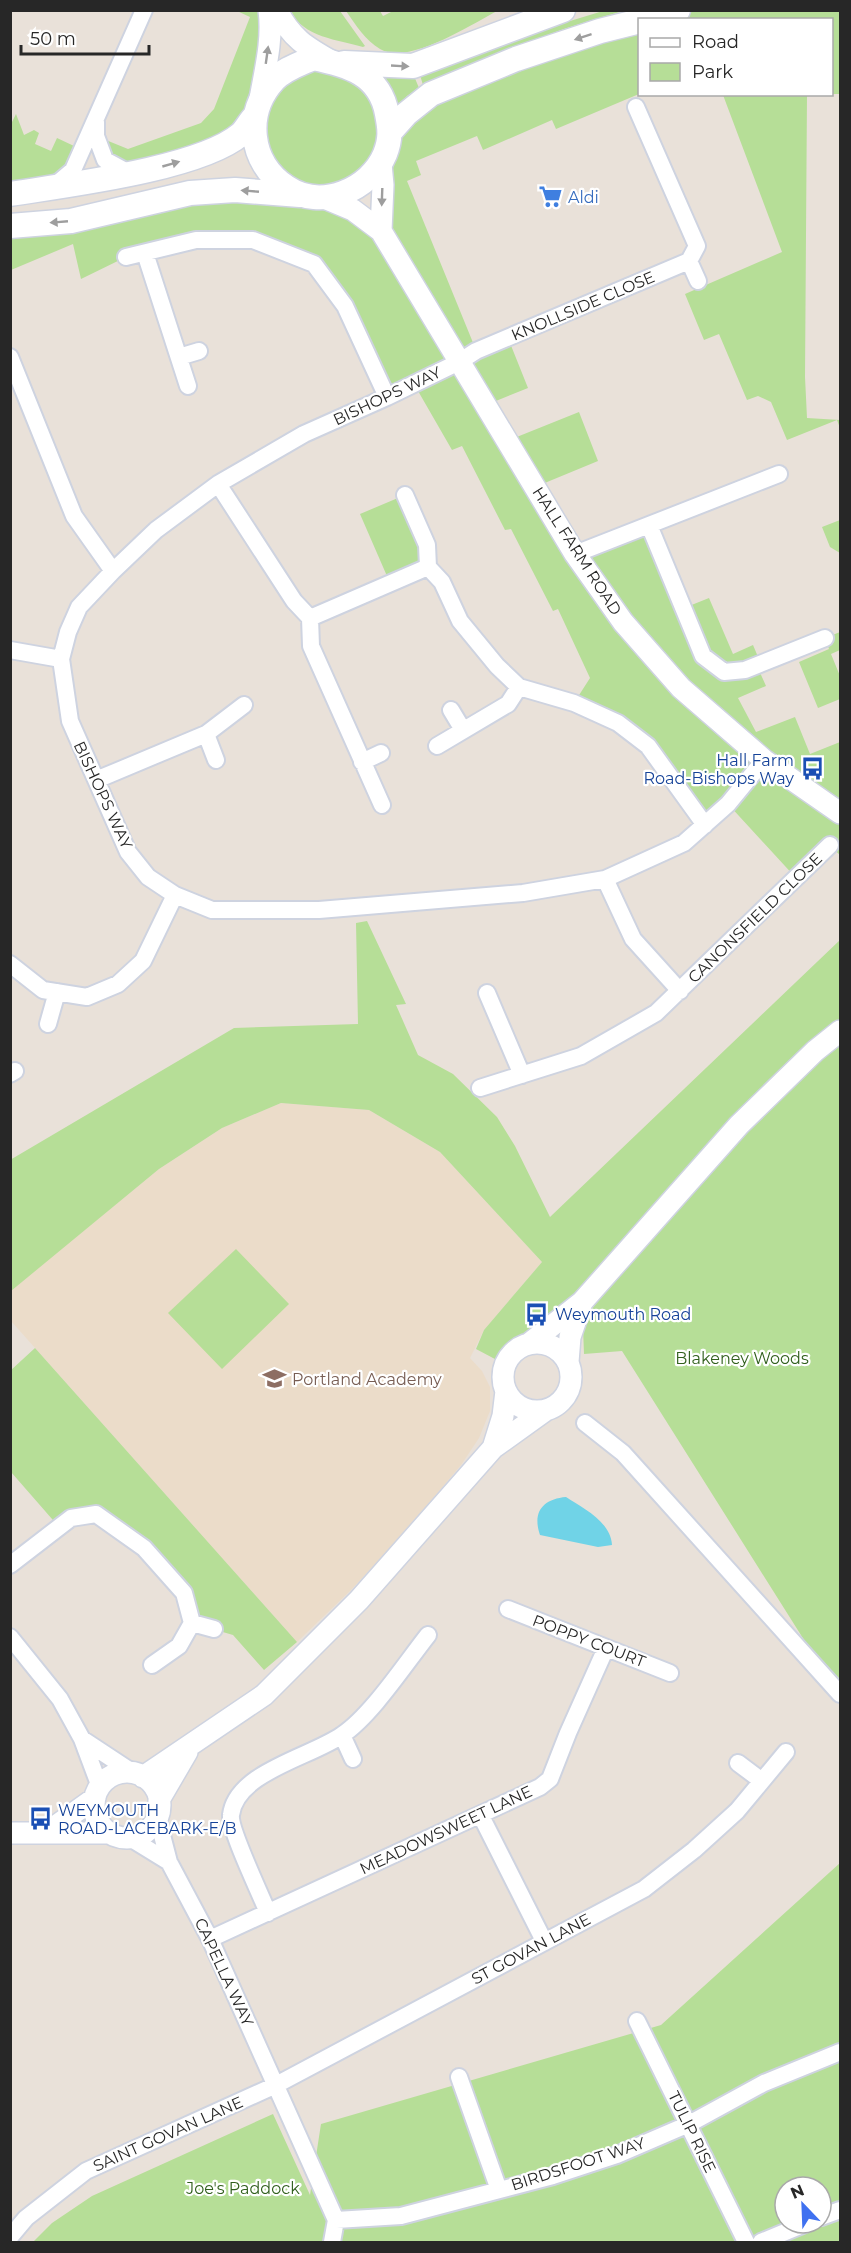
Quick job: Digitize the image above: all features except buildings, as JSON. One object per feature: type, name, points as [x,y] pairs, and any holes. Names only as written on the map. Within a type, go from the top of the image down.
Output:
[{"type":"main road","points":[[10,194],[167,165],[225,144],[242,133],[274,80],[288,69],[313,58],[337,62],[413,66],[563,10]]},
{"type":"main road","points":[[651,18],[678,10]]},
{"type":"main road","points":[[390,132],[406,114],[432,94],[516,59],[600,31],[638,21]]},
{"type":"main road","points":[[10,226],[71,221],[190,193],[235,190],[315,197],[338,195],[359,186],[381,164],[388,145],[390,132],[385,102],[379,91],[363,74],[337,62]]},
{"type":"main road","points":[[257,108],[254,140],[263,164],[286,188],[315,197]]},
{"type":"street","points":[[52,188],[73,170],[144,10]]},
{"type":"street","points":[[257,108],[270,36],[268,10]]},
{"type":"street","points":[[277,10],[286,29],[310,49],[337,62]]},
{"type":"street","points":[[636,107],[697,246],[689,261],[698,281]]},
{"type":"street","points":[[96,121],[96,136],[105,160],[129,173]]},
{"type":"street","points":[[381,164],[383,184],[381,231]]},
{"type":"street","name":"HALL FARM ROAD","points":[[315,197],[353,210],[381,231],[575,554],[623,622],[681,688],[764,760],[840,813]]},
{"type":"street","points":[[126,257],[196,240],[253,240],[314,264],[345,306],[387,397]]},
{"type":"street","points":[[145,253],[189,386]]},
{"type":"street","name":"KNOLLSIDE CLOSE","points":[[459,362],[476,351],[689,261]]},
{"type":"street","points":[[179,357],[199,351]]},
{"type":"street","points":[[11,359],[74,516],[113,571]]},
{"type":"street","name":"BISHOPS WAY","points":[[459,362],[304,434],[218,484],[162,525],[79,607],[68,632],[61,659],[70,721],[128,852],[148,877],[175,895],[212,910],[320,910],[523,893],[605,879],[684,843],[728,804],[764,760]]},
{"type":"street","points":[[575,554],[779,474]]},
{"type":"street","points":[[218,484],[294,601],[310,618],[311,646],[382,805]]},
{"type":"street","points":[[405,495],[427,545],[428,567],[441,582],[460,621],[497,666],[519,687],[574,703],[618,723],[648,746],[705,825]]},
{"type":"street","points":[[649,525],[703,656],[724,672],[745,670],[825,638]]},
{"type":"street","points":[[310,618],[428,567]]},
{"type":"street","points":[[10,650],[61,659]]},
{"type":"street","points":[[437,746],[508,704],[519,687]]},
{"type":"street","points":[[96,780],[206,734],[244,705]]},
{"type":"street","points":[[451,710],[463,730]]},
{"type":"street","points":[[206,734],[216,760]]},
{"type":"street","points":[[362,762],[381,753]]},
{"type":"street","name":"CANONSFIELD CLOSE","points":[[480,1088],[581,1056],[656,1012],[830,845]]},
{"type":"street","name":"CANONSFIELD CLOSE","points":[[605,879],[633,939],[680,991]]},
{"type":"street","points":[[10,964],[43,990],[87,997],[118,984],[143,961],[175,895]]},
{"type":"street","points":[[48,1024],[57,992]]},
{"type":"street","points":[[487,993],[522,1075]]},
{"type":"street","points":[[546,1410],[527,1410],[511,1399],[506,1391],[503,1380],[506,1363],[516,1350],[530,1343],[582,1302],[739,1125],[815,1051],[840,1031]]},
{"type":"street","points":[[46,1833],[97,1793],[113,1775],[138,1775],[191,1746],[264,1695],[358,1600],[493,1448],[558,1404],[570,1388],[572,1378],[568,1362],[570,1337],[582,1302]]},
{"type":"street","points":[[530,1343],[552,1346],[561,1352],[568,1362]]},
{"type":"street","points":[[493,1448],[503,1416],[506,1391]]},
{"type":"street","points":[[585,1423],[623,1453],[840,1694]]},
{"type":"street","points":[[10,1565],[71,1518],[96,1514],[144,1548],[184,1593],[192,1623],[179,1646],[152,1665]]},
{"type":"street","name":"POPPY COURT","points":[[507,1609],[670,1673]]},
{"type":"street","points":[[192,1623],[214,1629]]},
{"type":"street","points":[[268,1913],[233,1828],[231,1820],[233,1805],[252,1782],[342,1735],[369,1710],[428,1635]]},
{"type":"street","points":[[10,1637],[60,1699],[82,1739],[97,1793],[95,1814],[98,1822],[110,1833]]},
{"type":"street","name":"MEADOWSWEET LANE","points":[[210,1939],[540,1787],[550,1779],[606,1648]]},
{"type":"street","points":[[342,1735],[353,1759]]},
{"type":"street","points":[[82,1739],[138,1775],[156,1791],[158,1808]]},
{"type":"street","points":[[130,1838],[147,1831],[191,1746]]},
{"type":"street","name":"ST GOVAN LANE","points":[[276,2085],[644,1889],[694,1850],[737,1811],[786,1752]]},
{"type":"street","points":[[738,1763],[762,1781]]},
{"type":"street","name":"CAPELLA WAY","points":[[158,1808],[169,1862],[210,1939],[336,2220]]},
{"type":"street","points":[[481,1816],[544,1941]]},
{"type":"street","points":[[10,1833],[110,1833],[130,1838],[169,1862]]},
{"type":"street","name":"TULIP RISE","points":[[637,2021],[746,2242]]},
{"type":"street","name":"BIRDSFOOT WAY","points":[[336,2220],[401,2216],[553,2176],[617,2155],[689,2124],[764,2083],[840,2052]]},
{"type":"street","points":[[459,2077],[499,2190]]},
{"type":"street","name":"SAINT GOVAN LANE","points":[[10,2237],[26,2218],[86,2171],[276,2085]]},
{"type":"street","points":[[332,2242],[336,2220]]},
{"type":"street","points":[[761,2242],[778,2235]]},
{"type":"shaded area","name":"Portland Academy","points":[[281,1103],[369,1110],[440,1152],[542,1262],[484,1330],[470,1358],[482,1371],[490,1387],[490,1411],[479,1438],[461,1465],[403,1534],[351,1590],[297,1642],[11,1321],[10,1291],[159,1169],[222,1128]]},
{"type":"green space","points":[[395,10],[497,11],[423,48],[392,53],[370,42],[346,11],[380,11],[383,16]]},
{"type":"green space","points":[[237,11],[269,11],[260,98],[313,58],[379,91],[406,114],[638,21],[638,94],[556,129],[552,120],[483,150],[477,136],[416,161],[421,175],[407,181],[476,350],[508,338],[528,388],[486,405],[507,441],[579,412],[598,461],[535,487],[575,554],[649,525],[684,608],[709,598],[733,654],[753,645],[761,664],[757,666],[766,686],[738,698],[756,732],[795,717],[810,754],[840,742],[840,855],[830,846],[796,878],[728,804],[705,825],[648,746],[574,703],[590,678],[558,609],[553,611],[511,529],[505,530],[462,446],[452,450],[414,384],[387,397],[314,264],[253,240],[126,257],[81,279],[73,244],[11,270],[11,226],[190,193],[306,196],[242,133],[129,173],[105,160],[96,136],[128,149],[201,123],[214,109],[250,17]],"holes":[[[383,185],[381,231],[324,197]]]},
{"type":"green space","points":[[291,11],[340,11],[365,46],[312,32],[296,20]]},
{"type":"green space","points":[[603,11],[623,11],[522,44],[423,85],[420,75],[547,28]]},
{"type":"green space","points":[[678,11],[840,11],[840,94],[833,94],[833,18],[652,18]]},
{"type":"green space","points":[[414,76],[419,88],[407,96],[396,110],[392,92],[381,77]]},
{"type":"green space","points":[[723,96],[807,96],[805,377],[807,418],[840,420],[840,428],[837,420],[787,440],[771,402],[758,396],[747,400],[719,334],[704,340],[685,294],[782,252]]},
{"type":"green space","points":[[16,114],[24,135],[34,130],[39,133],[35,144],[51,151],[57,138],[84,148],[73,170],[11,194],[11,124]]},
{"type":"green space","points":[[405,495],[428,567],[390,583],[360,514]]},
{"type":"green space","points":[[840,520],[840,553],[830,547],[822,527]]},
{"type":"green space","points":[[840,632],[840,650],[831,654],[840,676],[840,699],[818,708],[799,662],[829,649],[825,638]]},
{"type":"green space","name":"Blakeney Woods","points":[[367,921],[406,1004],[396,1005],[418,1055],[453,1074],[497,1117],[515,1146],[550,1217],[840,940],[840,1697],[622,1351],[584,1354],[582,1302],[544,1333],[512,1368],[476,1349],[484,1330],[542,1262],[440,1152],[369,1110],[281,1103],[222,1128],[159,1169],[11,1291],[10,1160],[234,1028],[358,1024],[356,923]]},
{"type":"green space","points":[[236,1249],[289,1304],[222,1369],[168,1313]]},
{"type":"green space","points":[[35,1348],[297,1642],[264,1670],[233,1635],[192,1623],[184,1593],[97,1514],[59,1527],[11,1472],[10,1371]]},
{"type":"green space","name":"Joe's Paddock","points":[[840,1863],[840,2242],[33,2242],[52,2223],[92,2196],[273,2114],[310,2195],[321,2124],[661,2025]]},
{"type":"water","points":[[566,1497],[595,1516],[607,1529],[612,1545],[598,1547],[540,1535],[537,1520],[541,1508],[551,1501]]},
{"type":"place","name":"Aldi","points":[[550,197]]},
{"type":"place","name":"Hall Farm Road-Bishops Way","points":[[812,769]]},
{"type":"place","name":"Weymouth Road","points":[[537,1314]]},
{"type":"place","name":"Portland Academy","points":[[274,1379]]},
{"type":"place","name":"WEYMOUTH ROAD-LACEBARK-E/B","points":[[40,1819]]}]
